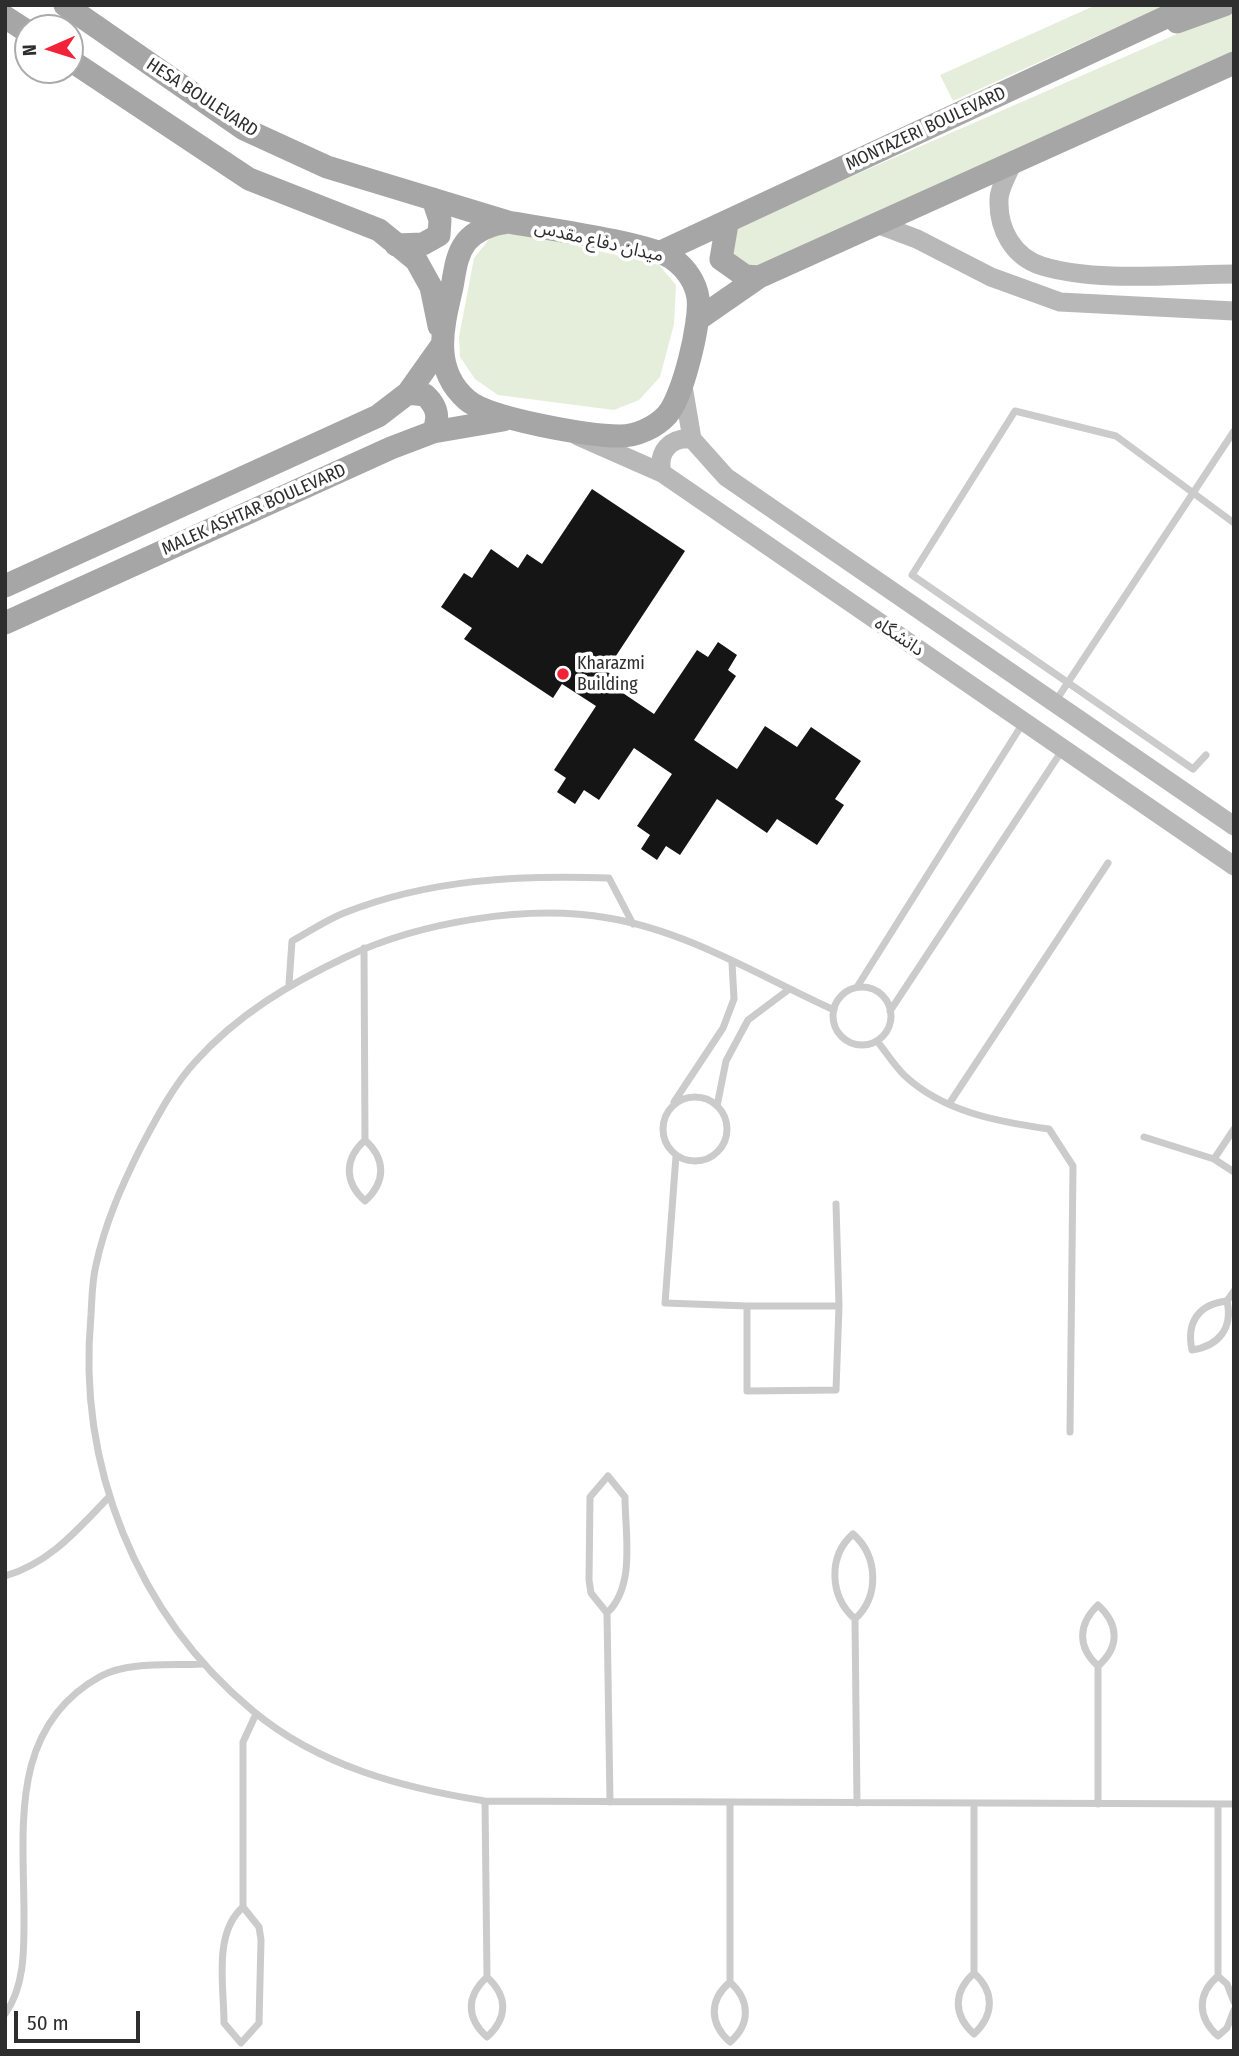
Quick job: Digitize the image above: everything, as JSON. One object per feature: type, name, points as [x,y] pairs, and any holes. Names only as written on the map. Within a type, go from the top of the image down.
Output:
[{"type":"main road","name":"HESA BOULEVARD","points":[[65,5],[244,129],[327,167],[508,222]]},
{"type":"main road","name":"MONTAZERI BOULEVARD","points":[[661,252],[727,224],[1192,5]]},
{"type":"main road","points":[[1155,22],[1179,22],[1224,5]]},
{"type":"main road","points":[[697,320],[759,277],[1014,160],[1223,76],[1234,63]]},
{"type":"main road","points":[[84,69],[248,179],[379,230],[415,260],[431,287],[442,340]]},
{"type":"main road","points":[[1014,160],[998,197],[1000,219],[1006,240],[1040,265],[1089,274],[1234,274]]},
{"type":"main road","points":[[396,245],[423,244],[439,235],[440,220],[433,199]]},
{"type":"main road","name":"میدان دفاع مقدس","points":[[508,222],[661,252],[685,269],[693,283],[698,298],[697,320],[676,402],[666,416],[637,434],[620,436],[486,413],[466,400],[451,381],[443,359],[442,340],[459,253],[479,231],[508,222]]},
{"type":"main road","points":[[877,223],[917,239],[991,276],[1060,302],[1234,311]]},
{"type":"main road","points":[[727,224],[721,259],[745,276],[759,277]]},
{"type":"main road","name":"MALEK ASHTAR BOULEVARD","points":[[5,586],[378,416],[408,393],[442,340]]},
{"type":"main road","points":[[662,473],[661,457],[669,444],[676,440],[692,439],[682,379]]},
{"type":"main road","points":[[408,393],[425,395],[431,401],[438,416],[433,432]]},
{"type":"main road","name":"MALEK ASHTAR BOULEVARD","points":[[5,623],[391,448],[433,432],[509,419]]},
{"type":"main road","name":"دانشگاه","points":[[555,426],[662,473],[1234,866]]},
{"type":"main road","name":"دانشگاه","points":[[692,439],[726,477],[1234,826]]},
{"type":"lane","points":[[1206,755],[1193,769],[912,575],[1015,411],[1116,436],[1234,523]]},
{"type":"lane","points":[[1054,703],[1234,431]]},
{"type":"lane","points":[[857,987],[879,992],[890,1011],[890,1023],[877,1041],[856,1044],[845,1040],[833,1021],[838,999],[857,987],[1024,722]]},
{"type":"lane","points":[[890,1011],[1063,749]]},
{"type":"lane","points":[[949,1104],[1108,863]]},
{"type":"lane","points":[[289,984],[292,941],[342,914],[397,895],[453,882],[531,875],[609,878],[633,924]]},
{"type":"lane","points":[[834,1010],[682,938],[607,917],[533,914],[459,921],[410,932],[364,948],[289,984],[230,1028],[192,1065],[151,1129],[118,1191],[95,1266],[88,1349],[92,1430],[109,1497],[134,1560],[202,1664],[256,1714],[309,1747],[365,1775],[436,1793],[485,1801],[1234,1804]]},
{"type":"lane","points":[[364,948],[365,1140],[374,1148],[382,1171],[380,1182],[365,1201],[350,1182],[349,1171],[356,1148],[365,1140]]},
{"type":"lane","points":[[732,962],[734,999],[727,1018],[664,1118],[664,1139],[676,1156],[696,1162],[716,1154],[723,1146],[727,1125],[718,1106],[726,1061],[748,1020],[788,990]]},
{"type":"lane","points":[[877,1041],[904,1075],[949,1104],[997,1122],[1049,1129],[1073,1166],[1070,1432]]},
{"type":"lane","points":[[670,1108],[678,1101],[698,1097],[718,1106]]},
{"type":"lane","points":[[1214,1159],[1234,1129]]},
{"type":"lane","points":[[1144,1138],[1214,1159],[1234,1172]]},
{"type":"lane","points":[[676,1156],[665,1303],[747,1307],[839,1306]]},
{"type":"lane","points":[[747,1307],[747,1391],[836,1390],[839,1306],[836,1204]]},
{"type":"lane","points":[[1227,1301],[1204,1307],[1196,1315],[1190,1326],[1192,1350],[1214,1343],[1223,1335],[1228,1324],[1227,1301],[1234,1291]]},
{"type":"lane","points":[[607,1613],[617,1604],[625,1580],[625,1497],[608,1476],[590,1497],[589,1580],[591,1593],[607,1613],[610,1802]]},
{"type":"lane","points":[[5,1576],[28,1570],[59,1549],[109,1497]]},
{"type":"lane","points":[[855,1619],[845,1610],[836,1586],[836,1555],[853,1534],[870,1554],[873,1585],[864,1610],[855,1619],[857,1803]]},
{"type":"lane","points":[[1098,1666],[1113,1647],[1115,1636],[1113,1624],[1098,1605],[1089,1613],[1082,1636],[1084,1647],[1098,1666],[1098,1804]]},
{"type":"lane","points":[[5,2014],[15,2000],[24,1955],[24,1800],[30,1760],[45,1731],[65,1704],[102,1675],[135,1667],[202,1664]]},
{"type":"lane","points":[[243,1907],[227,1927],[224,2023],[242,2043],[259,2023],[261,1940],[259,1927],[243,1907],[243,1742],[256,1714]]},
{"type":"lane","points":[[485,1801],[487,1977],[502,1995],[504,2007],[502,2019],[487,2037],[472,2019],[470,2007],[472,1995],[487,1977]]},
{"type":"lane","points":[[730,1802],[730,1982],[744,2000],[746,2012],[739,2034],[730,2042],[721,2034],[713,2012],[715,2000],[730,1982]]},
{"type":"lane","points":[[974,1804],[974,1973],[965,1981],[957,2004],[959,2015],[974,2034],[989,2015],[990,2004],[983,1981],[974,1973]]},
{"type":"lane","points":[[1218,1804],[1218,1976],[1203,1994],[1203,2018],[1218,2036],[1227,2028],[1234,2010]]},
{"type":"lane","points":[[1218,1976],[1227,1984],[1234,2002]]},
{"type":"green space","points":[[1096,5],[1166,5],[953,101],[940,75]]},
{"type":"green space","points":[[1234,9],[1234,56],[758,273],[727,257],[736,227]]},
{"type":"green space","points":[[509,230],[659,265],[676,285],[674,324],[660,377],[639,400],[614,410],[498,395],[475,379],[460,357],[459,337],[474,258],[491,237]]},
{"type":"building","name":"Kharazmi Building","points":[[592,489],[685,551],[606,671],[616,677],[611,685],[654,714],[697,650],[708,657],[718,642],[737,655],[728,670],[736,676],[694,740],[737,769],[765,726],[797,747],[811,727],[861,761],[835,799],[844,805],[817,845],[777,819],[767,833],[717,799],[680,855],[666,846],[657,860],[641,849],[650,835],[637,826],[672,774],[634,748],[599,800],[584,790],[575,804],[557,792],[566,778],[554,770],[596,706],[562,684],[553,698],[464,639],[472,628],[441,607],[464,573],[472,578],[491,549],[518,568],[527,554],[542,564]]},
{"type":"place","name":"Kharazmi Building","points":[[563,674]]}]
